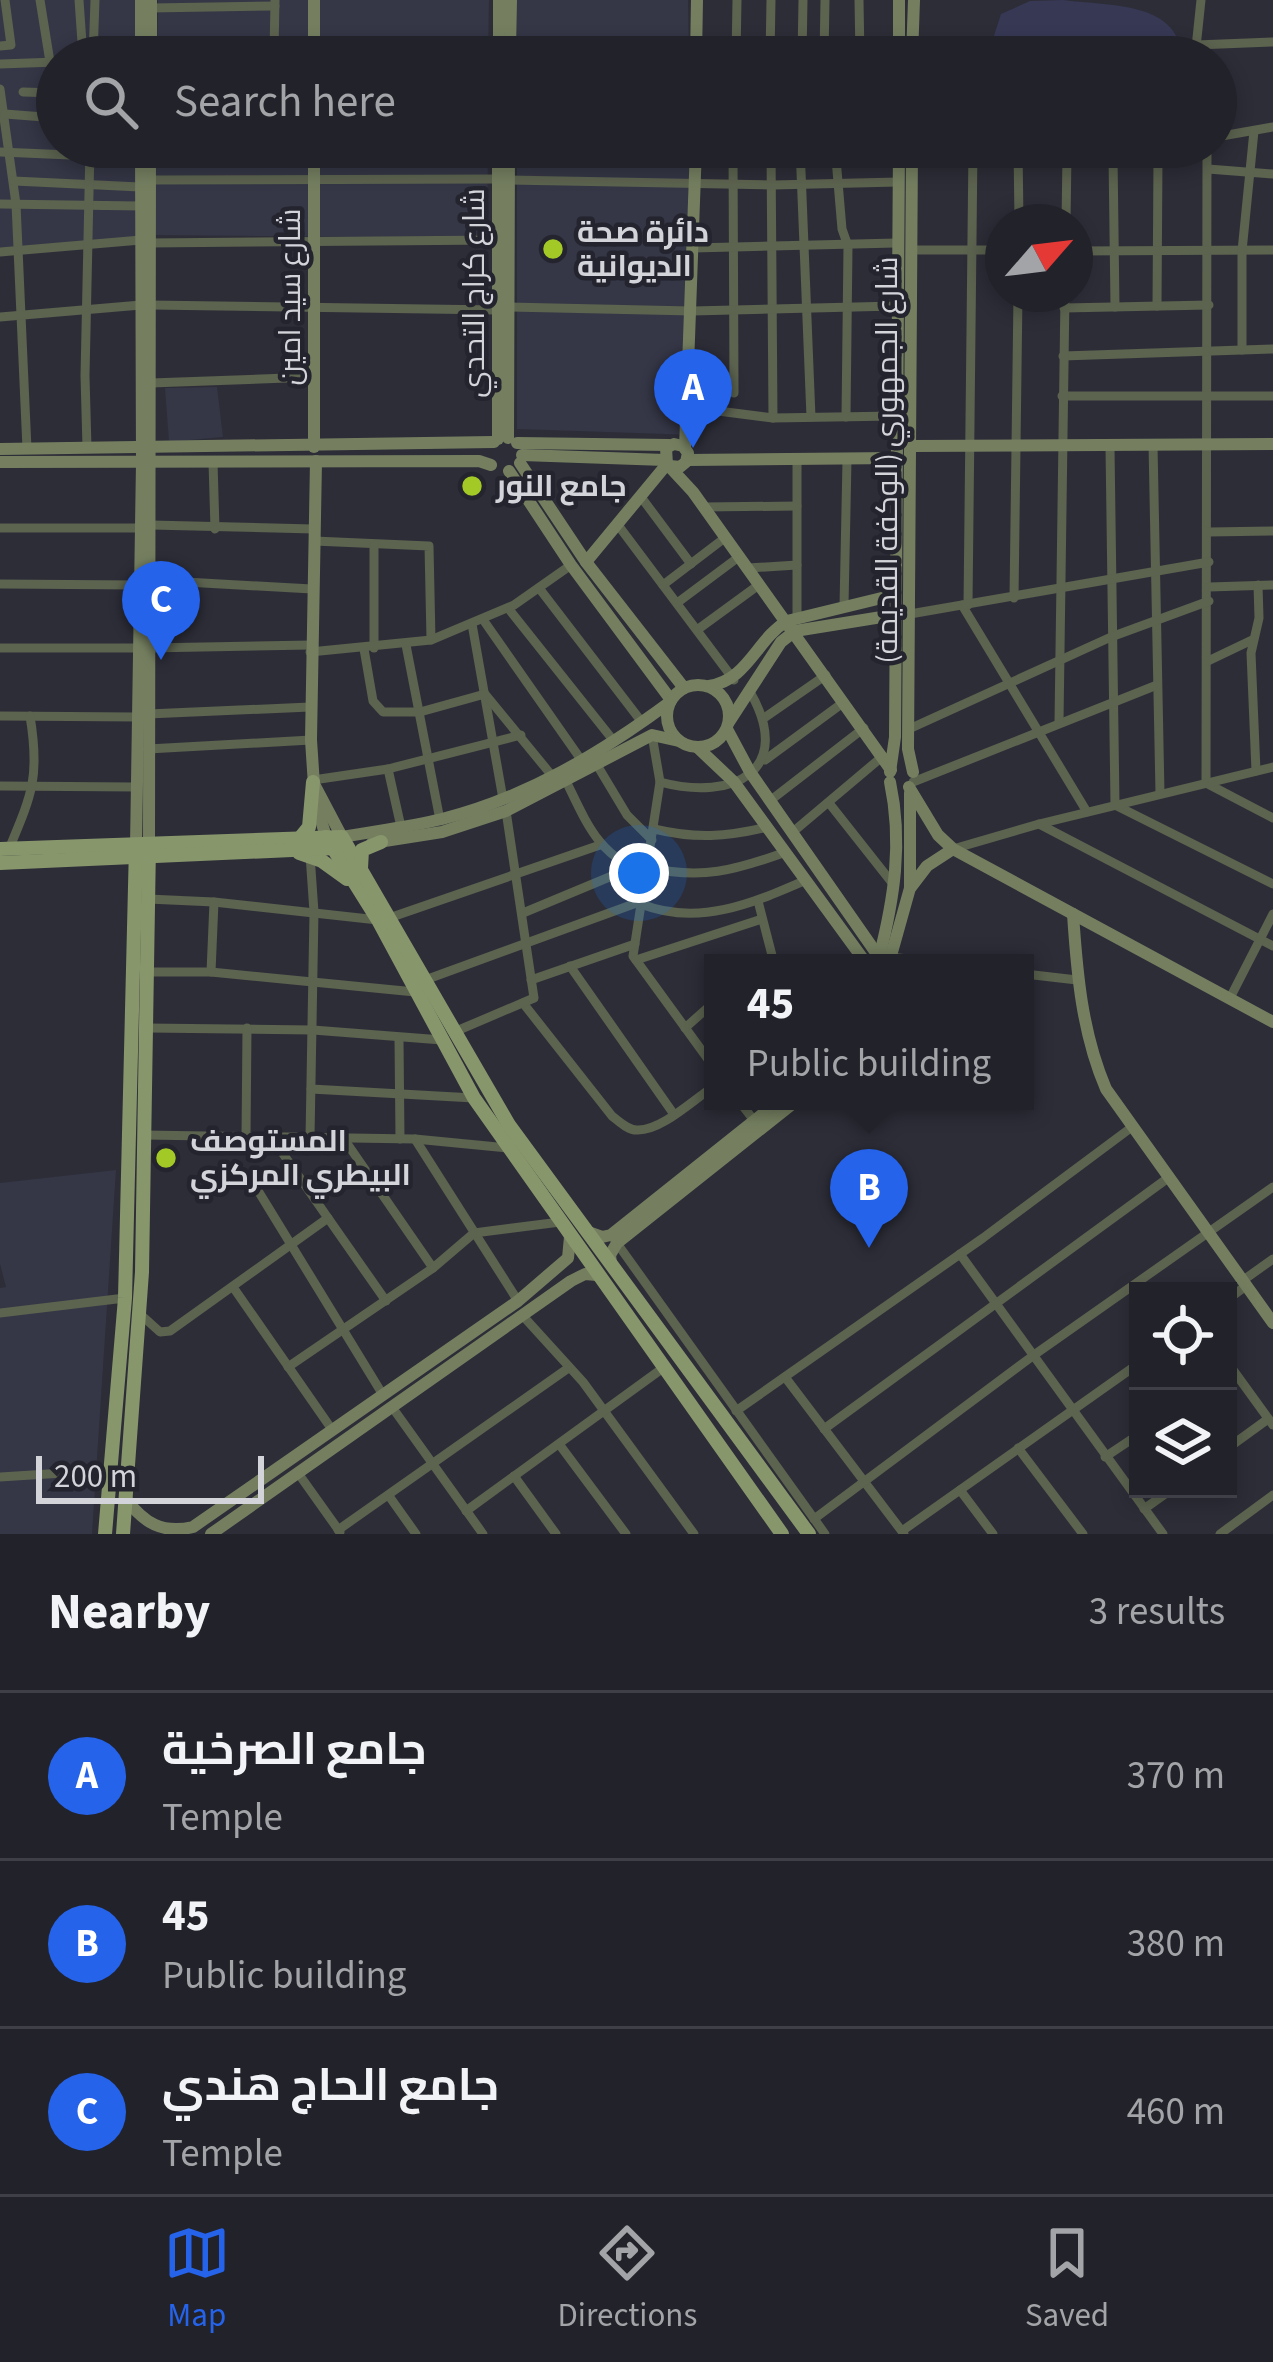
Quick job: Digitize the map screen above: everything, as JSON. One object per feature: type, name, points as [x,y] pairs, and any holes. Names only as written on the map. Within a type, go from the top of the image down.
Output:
[{"type":"main road","points":[[314,0],[314,36]]},
{"type":"main road","points":[[499,0],[499,36]]},
{"type":"main road","points":[[510,36],[511,0]]},
{"type":"main road","points":[[696,36],[697,0]]},
{"type":"main road","points":[[899,0],[899,36]]},
{"type":"main road","points":[[913,36],[914,0]]},
{"type":"main road","points":[[144,36],[148,3]]},
{"type":"main road","points":[[148,3],[150,36]]},
{"type":"main road","points":[[123,1534],[140,1314],[147,1028],[148,899],[136,787],[143,715],[147,455],[145,168]]},
{"type":"main road","name":"شارع سيد امين","points":[[313,781],[314,168]]},
{"type":"main road","name":"شارع كراج التحدي","points":[[502,168],[498,240],[503,309]]},
{"type":"main road","points":[[506,168],[503,309],[510,450],[571,565],[670,701],[668,725],[679,741]]},
{"type":"main road","points":[[586,562],[675,456],[686,410],[696,168]]},
{"type":"main road","name":"شارع الجمهوري (الوكفة القديمة)","points":[[898,168],[895,737],[889,770],[903,888]]},
{"type":"main road","name":"شارع الجمهوري (الوكفة القديمة)","points":[[903,888],[911,783],[912,168]]},
{"type":"main road","points":[[145,184],[140,206],[145,242]]},
{"type":"main road","points":[[146,305],[151,383],[147,455]]},
{"type":"main road","points":[[895,400],[911,399]]},
{"type":"main road","points":[[911,446],[1273,444]]},
{"type":"main road","points":[[0,449],[87,448],[213,462],[315,454],[479,461],[499,471],[510,450]]},
{"type":"main road","points":[[490,465],[487,455],[510,450]]},
{"type":"main road","points":[[510,450],[586,562],[685,688]]},
{"type":"main road","points":[[0,462],[510,450],[895,458]]},
{"type":"main road","points":[[675,456],[704,507],[793,623],[864,728],[896,788],[911,783]]},
{"type":"main road","points":[[895,478],[910,478]]},
{"type":"main road","points":[[337,842],[381,842],[442,832],[567,782],[613,740],[685,688],[734,680],[776,628],[894,595]]},
{"type":"main road","points":[[793,623],[894,615]]},
{"type":"main road","points":[[697,748],[715,743],[793,623]]},
{"type":"main road","points":[[710,686],[727,704],[728,725],[771,800],[876,954]]},
{"type":"main road","points":[[106,1534],[125,1298],[148,749],[143,715]]},
{"type":"main road","points":[[3,854],[301,849],[505,805],[553,777],[652,736],[697,748],[734,782],[806,880],[874,954]]},
{"type":"main road","points":[[889,770],[902,765],[938,835],[952,849],[1273,1022]]},
{"type":"main road","points":[[313,781],[361,894]]},
{"type":"main road","points":[[301,849],[310,827],[313,781]]},
{"type":"main road","points":[[337,842],[363,873],[448,1036],[509,1125],[570,1237],[778,1532]]},
{"type":"main road","points":[[363,873],[362,850],[381,842]]},
{"type":"main road","points":[[301,849],[344,875],[383,919]]},
{"type":"main road","points":[[882,954],[903,888],[952,849]]},
{"type":"main road","points":[[1073,914],[1077,980],[1092,1055],[1106,1089],[1273,1323]]},
{"type":"main road","points":[[448,1036],[474,1098],[508,1148],[562,1216],[602,1237],[614,1239],[784,1110]]},
{"type":"main road","points":[[611,1264],[614,1239],[770,1110]]},
{"type":"main road","points":[[588,1232],[812,1526]]},
{"type":"main road","points":[[388,1401],[568,1258],[570,1237]]},
{"type":"main road","points":[[126,1498],[140,1518],[166,1529],[214,1526],[298,1473],[388,1401],[571,1281],[585,1274],[597,1275]]},
{"type":"main road","points":[[608,1290],[618,1290],[622,1278]]},
{"type":"main road","points":[[118,1383],[135,1384]]},
{"type":"main road","points":[[214,1526],[333,1431],[359,1421]]},
{"type":"street","points":[[0,46],[11,45],[5,0]]},
{"type":"street","points":[[40,0],[48,36]]},
{"type":"street","points":[[80,0],[82,36]]},
{"type":"street","points":[[94,36],[95,0]]},
{"type":"street","points":[[736,36],[737,0]]},
{"type":"street","points":[[770,36],[771,0]]},
{"type":"street","points":[[802,36],[803,0]]},
{"type":"street","points":[[824,36],[825,0]]},
{"type":"street","points":[[859,0],[859,36]]},
{"type":"street","points":[[1197,36],[1201,0]]},
{"type":"street","points":[[148,3],[275,3],[274,36]]},
{"type":"street","points":[[1237,46],[1273,42]]},
{"type":"street","points":[[0,64],[36,63]]},
{"type":"street","points":[[0,89],[16,204],[27,449]]},
{"type":"street","points":[[23,92],[36,92]]},
{"type":"street","points":[[4,113],[36,116]]},
{"type":"street","points":[[1237,134],[1273,127]]},
{"type":"street","points":[[1242,350],[1242,250],[1254,131]]},
{"type":"street","points":[[6,151],[36,151]]},
{"type":"street","points":[[87,448],[89,168]]},
{"type":"street","points":[[734,168],[734,394]]},
{"type":"street","points":[[772,168],[773,418]]},
{"type":"street","points":[[801,168],[811,418]]},
{"type":"street","points":[[837,168],[848,246],[846,417]]},
{"type":"street","points":[[973,168],[965,605],[1087,812]]},
{"type":"street","points":[[1018,168],[1018,204]]},
{"type":"street","points":[[1066,204],[1067,168]]},
{"type":"street","points":[[1113,168],[1115,307]]},
{"type":"street","points":[[1157,306],[1158,168]]},
{"type":"street","points":[[1206,783],[1208,169],[1273,174]]},
{"type":"street","points":[[14,181],[898,182]]},
{"type":"street","points":[[0,204],[140,206]]},
{"type":"street","points":[[0,252],[88,242],[498,240]]},
{"type":"street","points":[[693,248],[896,243]]},
{"type":"street","points":[[912,250],[985,250]]},
{"type":"street","points":[[1093,250],[1273,250]]},
{"type":"street","points":[[0,317],[146,305],[692,311],[896,306]]},
{"type":"street","points":[[1093,307],[1209,305]]},
{"type":"street","points":[[1014,598],[1018,312]]},
{"type":"street","points":[[1059,723],[1064,312]]},
{"type":"street","points":[[1063,356],[1273,349]]},
{"type":"street","points":[[151,383],[314,377]]},
{"type":"street","points":[[1062,396],[1273,396]]},
{"type":"street","points":[[686,410],[773,418],[895,416]]},
{"type":"street","points":[[1154,444],[1160,794]]},
{"type":"street","points":[[1110,446],[1115,805]]},
{"type":"street","points":[[793,623],[797,459]]},
{"type":"street","points":[[844,606],[848,460]]},
{"type":"street","points":[[213,462],[215,529]]},
{"type":"street","points":[[640,497],[691,564]]},
{"type":"street","points":[[704,507],[797,506]]},
{"type":"street","points":[[618,525],[734,680]]},
{"type":"street","points":[[0,528],[215,529],[429,546],[430,640]]},
{"type":"street","points":[[1209,532],[1273,531]]},
{"type":"street","points":[[664,585],[726,537]]},
{"type":"street","points":[[374,545],[369,648],[377,708],[390,715],[420,712],[485,694]]},
{"type":"street","points":[[677,603],[744,562],[796,565]]},
{"type":"street","points":[[910,614],[1209,562]]},
{"type":"street","points":[[0,648],[406,645],[508,608],[571,565]]},
{"type":"street","points":[[0,584],[145,583],[312,590]]},
{"type":"street","points":[[698,630],[760,584]]},
{"type":"street","points":[[1256,771],[1252,640],[1259,618],[1258,585]]},
{"type":"street","points":[[1209,587],[1273,585]]},
{"type":"street","points":[[538,588],[641,721]]},
{"type":"street","points":[[909,729],[1061,659],[1209,601]]},
{"type":"street","points":[[508,608],[613,740]]},
{"type":"street","points":[[147,1028],[313,1030],[399,1039],[448,1036],[534,998],[518,876],[485,694],[478,622]]},
{"type":"street","points":[[478,622],[627,815],[653,834],[725,837],[768,827]]},
{"type":"street","points":[[1208,662],[1252,640]]},
{"type":"street","points":[[406,645],[440,820]]},
{"type":"street","points":[[764,718],[826,675]]},
{"type":"street","points":[[911,783],[1157,685]]},
{"type":"street","points":[[748,690],[764,718],[768,741],[756,768]]},
{"type":"street","points":[[485,694],[553,777]]},
{"type":"street","points":[[660,782],[697,789],[734,782],[845,701]]},
{"type":"street","points":[[0,716],[310,707]]},
{"type":"street","points":[[3,854],[34,786],[36,757],[30,716]]},
{"type":"street","points":[[771,800],[864,728]]},
{"type":"street","points":[[313,781],[429,760],[520,735]]},
{"type":"street","points":[[652,736],[660,782],[636,960],[704,1054]]},
{"type":"street","points":[[148,749],[311,740]]},
{"type":"street","points":[[952,849],[1273,767]]},
{"type":"street","points":[[388,769],[401,827]]},
{"type":"street","points":[[794,831],[830,803],[889,770]]},
{"type":"street","points":[[567,782],[599,844],[631,868]]},
{"type":"street","points":[[1206,783],[1273,818]]},
{"type":"street","points":[[0,785],[136,787]]},
{"type":"street","points":[[830,803],[903,888]]},
{"type":"street","points":[[1115,805],[1273,884]]},
{"type":"street","points":[[1039,824],[1273,946]]},
{"type":"street","points":[[148,899],[383,919],[518,876],[599,844]]},
{"type":"street","points":[[301,849],[314,912],[310,1138]]},
{"type":"street","points":[[523,913],[631,868],[685,876],[710,874],[786,852]]},
{"type":"street","points":[[147,972],[420,986],[642,903],[665,914],[699,913],[758,901],[806,880]]},
{"type":"street","points":[[758,901],[771,954]]},
{"type":"street","points":[[212,972],[214,902]]},
{"type":"street","points":[[1230,998],[1273,914]]},
{"type":"street","points":[[636,960],[763,919]]},
{"type":"street","points":[[531,980],[635,944]]},
{"type":"street","points":[[570,966],[673,1113]]},
{"type":"street","points":[[1034,975],[1077,980]]},
{"type":"street","points":[[523,1003],[612,1115],[628,1127],[652,1126],[704,1094]]},
{"type":"street","points":[[685,1028],[704,1011]]},
{"type":"street","points":[[247,1136],[248,1028]]},
{"type":"street","points":[[399,1039],[400,1139]]},
{"type":"street","points":[[311,1090],[474,1098]]},
{"type":"street","points":[[747,1110],[756,1123]]},
{"type":"street","points":[[736,1411],[1132,1127]]},
{"type":"street","points":[[144,1135],[415,1139],[508,1148]]},
{"type":"street","points":[[272,1137],[386,1300]]},
{"type":"street","points":[[344,1138],[433,1268]]},
{"type":"street","points":[[415,1139],[518,1301]]},
{"type":"street","points":[[824,1429],[1168,1178]]},
{"type":"street","points":[[254,1184],[388,1401],[483,1534]]},
{"type":"street","points":[[812,1526],[864,1481],[1034,1355],[1273,1187]]},
{"type":"street","points":[[288,1367],[433,1268],[474,1233],[562,1216]]},
{"type":"street","points":[[140,1314],[160,1332],[168,1332],[328,1218]]},
{"type":"street","points":[[614,1239],[812,1526],[825,1534]]},
{"type":"street","points":[[960,1254],[1163,1534]]},
{"type":"street","points":[[1237,1290],[1273,1259]]},
{"type":"street","points":[[233,1287],[333,1431]]},
{"type":"street","points":[[0,1313],[125,1298]]},
{"type":"street","points":[[524,1316],[604,1411],[694,1534]]},
{"type":"street","points":[[466,1511],[663,1368]]},
{"type":"street","points":[[298,1473],[339,1532],[567,1369]]},
{"type":"street","points":[[785,1377],[903,1532],[1129,1370]]},
{"type":"street","points":[[1237,1379],[1271,1422],[1237,1443]]},
{"type":"street","points":[[1105,1456],[1129,1441]]},
{"type":"street","points":[[559,1444],[626,1534]]},
{"type":"street","points":[[1018,1448],[1083,1534]]},
{"type":"street","points":[[0,1477],[111,1470]]},
{"type":"street","points":[[514,1476],[556,1534]]},
{"type":"street","points":[[960,1490],[993,1534]]},
{"type":"street","points":[[1220,1534],[1273,1495]]},
{"type":"street","points":[[389,1496],[416,1534]]},
{"type":"street","points":[[1144,1509],[1159,1498]]},
{"type":"street","points":[[673,1534],[686,1524]]},
{"type":"shaded area","points":[[0,0],[137,0],[137,36],[36,36],[36,168],[137,168],[137,237],[0,248]]},
{"type":"shaded area","points":[[158,0],[489,0],[488,36],[157,36]]},
{"type":"shaded area","points":[[517,0],[688,0],[689,36],[517,36]]},
{"type":"shaded area","points":[[1030,1],[1137,9],[1154,15],[1176,36],[994,36],[1001,14]]},
{"type":"shaded area","points":[[156,168],[488,168],[487,238],[154,235]]},
{"type":"shaded area","points":[[517,168],[690,168],[695,435],[517,429]]},
{"type":"shaded area","points":[[217,387],[223,437],[169,442],[165,388]]},
{"type":"shaded area","points":[[116,1170],[92,1534],[0,1534],[0,1288],[6,1287],[0,1264],[0,1183]]},
{"type":"place","name":"دائرة صحة الديوانية","points":[[553,249]]},
{"type":"place","name":"جامع الصرخية","points":[[693,448]]},
{"type":"place","name":"جامع النور","points":[[472,486]]},
{"type":"place","name":"جامع الحاج هندي","points":[[161,660]]},
{"type":"place","name":"المستوصف البيطري المركزي","points":[[166,1158]]},
{"type":"place","name":"45","points":[[869,1248]]}]
